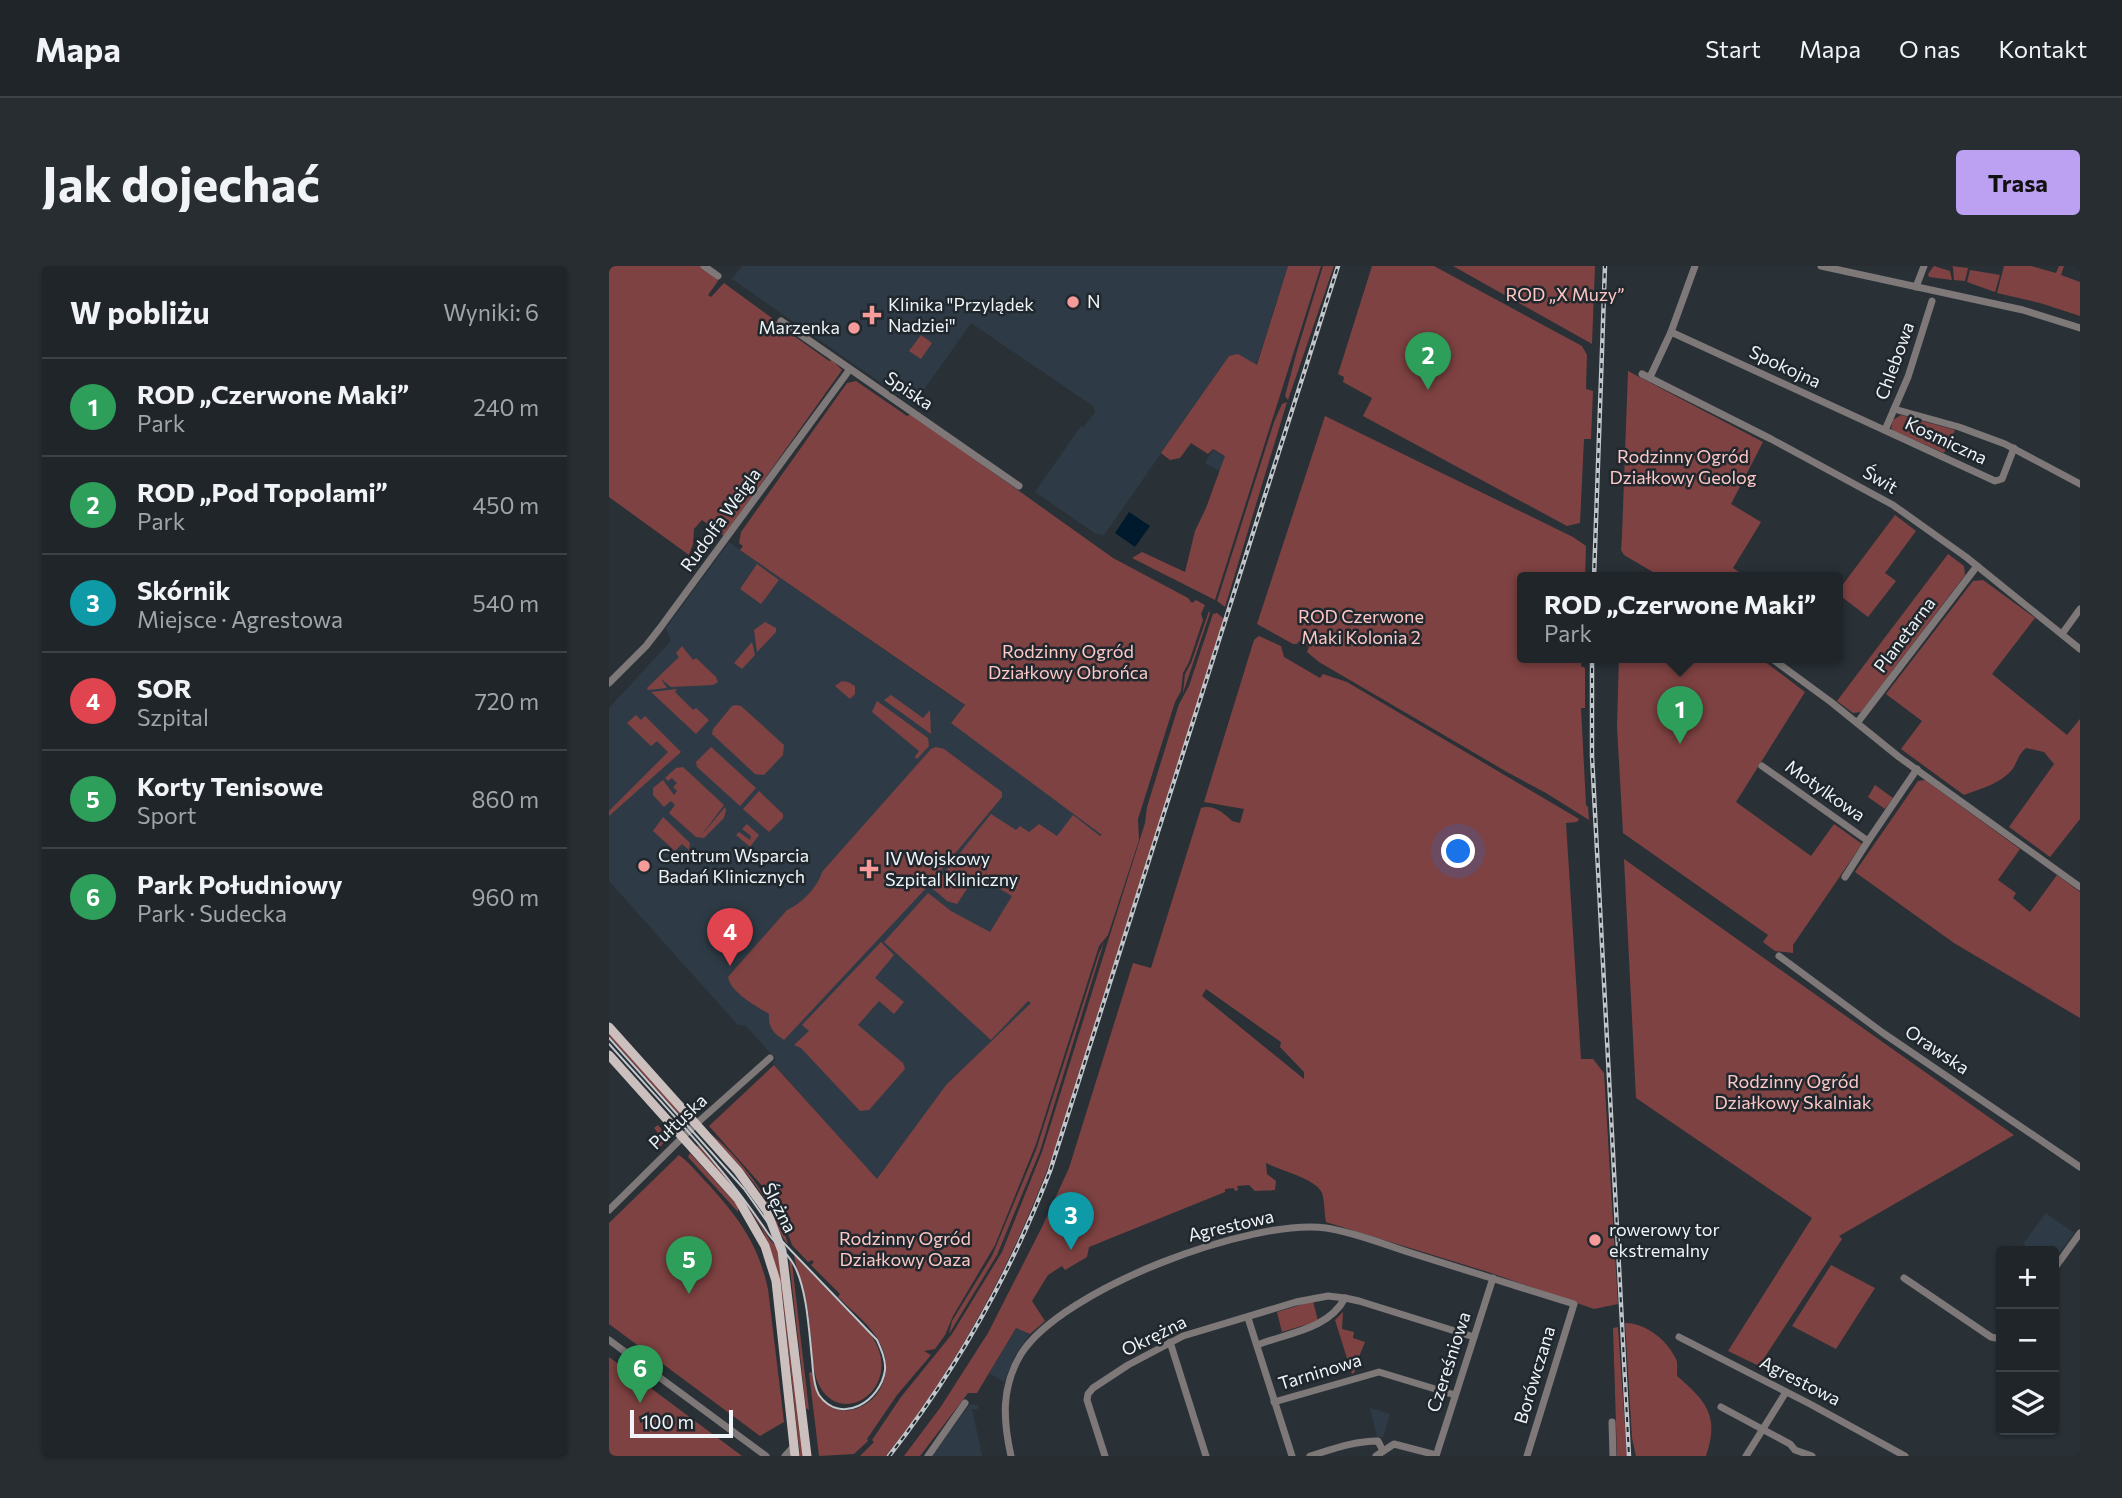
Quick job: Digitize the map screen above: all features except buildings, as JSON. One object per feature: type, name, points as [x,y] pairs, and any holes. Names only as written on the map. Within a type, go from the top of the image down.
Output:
[{"type":"main road","name":"Ślężna","points":[[609,1027],[697,1124],[767,1211],[778,1237],[787,1279],[807,1456]]},
{"type":"main road","name":"Ślężna","points":[[609,1055],[738,1199],[765,1246],[776,1281],[795,1456]]},
{"type":"street","points":[[704,266],[718,276]]},
{"type":"street","points":[[1671,332],[1695,266]]},
{"type":"street","points":[[1821,266],[2023,310],[2080,328]]},
{"type":"street","points":[[1916,287],[1924,266]]},
{"type":"street","name":"Chlebowa","points":[[1885,430],[1908,377],[1932,301]]},
{"type":"street","name":"Spiska","points":[[781,321],[1019,486]]},
{"type":"street","name":"Świt","points":[[1671,332],[1646,375],[1893,505],[1977,566],[2080,649]]},
{"type":"street","name":"Spokojna","points":[[1671,332],[1885,430]]},
{"type":"street","name":"Rudolfa Weigla","points":[[609,683],[660,628],[850,369]]},
{"type":"street","name":"Kosmiczna","points":[[1894,409],[1959,427],[2014,448],[2080,484]]},
{"type":"street","name":"Kosmiczna","points":[[1885,430],[1995,481],[2002,479],[2014,448]]},
{"type":"street","name":"Planetarna","points":[[1857,723],[1977,566]]},
{"type":"street","points":[[2062,634],[2080,609]]},
{"type":"street","points":[[1777,663],[2080,887]]},
{"type":"street","name":"Motylkowa","points":[[1762,766],[1868,841],[1917,769]]},
{"type":"street","points":[[1845,877],[1868,841]]},
{"type":"street","name":"Orawska","points":[[1779,956],[1883,1032],[2080,1167]]},
{"type":"street","name":"Pułtuska","points":[[610,1209],[697,1124],[770,1058]]},
{"type":"street","name":"Agrestowa","points":[[1011,1456],[1005,1420],[1008,1383],[1021,1354],[1037,1334],[1095,1293],[1160,1262],[1201,1248],[1256,1234],[1321,1228],[1361,1237],[1574,1304]]},
{"type":"street","points":[[2059,1262],[2080,1233]]},
{"type":"street","name":"Czereśniowa","points":[[1436,1455],[1493,1278]]},
{"type":"street","points":[[1904,1278],[1996,1338]]},
{"type":"street","name":"Okrężna","points":[[1105,1456],[1087,1400],[1088,1394],[1127,1366],[1170,1342],[1318,1297],[1359,1301],[1474,1337]]},
{"type":"street","points":[[1257,1345],[1322,1322],[1336,1311],[1345,1298]]},
{"type":"street","name":"Borówczana","points":[[1527,1456],[1574,1304]]},
{"type":"street","points":[[1248,1318],[1292,1456]]},
{"type":"street","name":"Agrestowa","points":[[1679,1337],[1905,1456]]},
{"type":"street","points":[[609,1340],[766,1456]]},
{"type":"street","points":[[1170,1342],[1206,1456]]},
{"type":"street","name":"Tarninowa","points":[[1274,1402],[1379,1372],[1455,1395]]},
{"type":"street","points":[[1746,1456],[1786,1392]]},
{"type":"street","points":[[928,1456],[965,1403]]},
{"type":"street","points":[[1721,1407],[1790,1444],[1793,1453],[1812,1456]]},
{"type":"street","points":[[1612,1422],[1613,1456]]},
{"type":"street","points":[[1310,1456],[1367,1441],[1378,1441],[1379,1453],[1390,1446],[1400,1444],[1436,1455]]},
{"type":"street","points":[[785,1456],[795,1445]]},
{"type":"shaded area","points":[[742,266],[1288,266],[1256,366],[1241,356],[1229,356],[1104,535],[1096,534],[1035,492],[1081,426],[1084,427],[1095,412],[1093,406],[971,323],[913,405],[732,279]]},
{"type":"shaded area","points":[[1213,450],[1225,456],[1220,471],[1205,463]]},
{"type":"shaded area","name":"IV Wojskowy Szpital Kliniczny","points":[[729,542],[965,706],[951,722],[1132,856],[1112,918],[1013,1023],[946,1085],[877,1180],[773,1063],[776,1059],[745,1025],[738,1025],[609,881],[609,708],[671,641],[666,628]]},
{"type":"shaded area","points":[[2046,1213],[2074,1233],[2059,1253],[2059,1246],[2023,1244]]},
{"type":"shaded area","points":[[1016,1328],[1030,1334],[1015,1355],[1004,1382],[989,1373]]},
{"type":"shaded area","points":[[970,1404],[978,1405],[978,1409],[972,1409],[982,1456],[932,1456]]},
{"type":"shaded area","points":[[1370,1408],[1390,1414],[1383,1437],[1377,1437]]},
{"type":"green space","points":[[609,266],[700,266],[718,281],[708,295],[711,297],[724,283],[780,324],[781,332],[787,331],[829,361],[832,360],[842,370],[724,536],[702,520],[694,529],[689,555],[609,497]]},
{"type":"green space","points":[[1288,266],[1321,266],[1215,600],[1132,558],[1142,552],[1185,572],[1195,531],[1225,456],[1213,449],[1208,454],[1191,443],[1180,458],[1170,460],[1161,453],[1229,356],[1238,354],[1257,365]]},
{"type":"green space","points":[[1323,266],[1334,266],[1288,400],[1285,396]]},
{"type":"green space","points":[[1372,266],[1434,266],[1582,346],[1587,355],[1586,389],[1593,391],[1591,439],[1584,439],[1580,523],[1567,526],[1363,416],[1372,398],[1343,382],[1344,377],[1338,374]]},
{"type":"green space","name":"ROD „X Muzy”","points":[[1453,266],[1595,266],[1592,344],[1585,340]]},
{"type":"green space","points":[[1934,266],[1950,271],[1952,280],[1929,277],[1928,274]]},
{"type":"green space","points":[[1951,266],[1968,268],[1965,281],[1954,280]]},
{"type":"green space","points":[[2004,266],[2031,266],[2056,273],[2059,266],[2064,266],[2061,275],[2080,282],[2080,316],[1997,293]]},
{"type":"green space","points":[[1970,270],[2000,275],[1995,292],[1967,282]]},
{"type":"green space","points":[[921,335],[932,343],[921,359],[909,351]]},
{"type":"green space","name":"Rodzinny Ogród Działkowy Geolog","points":[[1628,371],[1763,442],[1731,504],[1761,522],[1733,568],[1739,572],[1653,572],[1624,555],[1621,550]]},
{"type":"green space","points":[[856,381],[907,416],[911,414],[1113,558],[1188,598],[1192,603],[1196,600],[1205,605],[1201,614],[1203,620],[1183,673],[1181,691],[1175,702],[1138,819],[1139,840],[1108,935],[1099,946],[1036,1144],[995,1245],[953,1316],[945,1335],[935,1349],[924,1351],[931,1355],[897,1395],[868,1441],[854,1454],[819,1456],[809,1373],[812,1372],[818,1394],[830,1406],[844,1410],[859,1408],[873,1399],[882,1385],[886,1366],[881,1345],[868,1326],[838,1297],[840,1294],[811,1265],[814,1262],[808,1262],[792,1245],[781,1214],[765,1189],[709,1126],[774,1065],[877,1179],[946,1085],[1031,1003],[1028,1001],[991,1040],[884,942],[928,893],[951,911],[990,932],[1012,896],[976,875],[957,904],[947,901],[932,888],[991,814],[1016,830],[1020,826],[1029,832],[1039,824],[1057,836],[1073,815],[1102,835],[951,723],[965,705],[740,550],[743,546],[739,543],[741,532],[847,383]]},
{"type":"green space","points":[[1287,402],[1225,607],[1217,601],[1274,422],[1282,404]]},
{"type":"green space","points":[[1901,415],[1955,430],[1944,453],[1894,431],[1891,428],[1893,420]]},
{"type":"green space","name":"ROD Czerwone Maki Kolonia 2","points":[[1325,416],[1573,537],[1586,546],[1585,572],[1517,572],[1517,663],[1581,663],[1585,668],[1585,708],[1581,708],[1589,820],[1319,662],[1307,652],[1309,647],[1299,641],[1293,644],[1257,624]]},
{"type":"green space","points":[[1895,515],[1916,531],[1885,573],[1896,581],[1868,617],[1843,598],[1843,584]]},
{"type":"green space","points":[[1948,554],[1964,566],[1965,575],[1861,712],[1853,713],[1837,701]]},
{"type":"green space","points":[[757,564],[779,580],[761,604],[740,589]]},
{"type":"green space","points":[[1983,580],[2035,618],[1992,674],[2067,735],[2080,719],[2080,819],[2050,857],[2009,827],[2054,764],[2044,752],[2026,748],[2006,776],[1989,786],[1964,795],[1901,749],[1922,721],[1886,694],[1973,581]]},
{"type":"green space","points":[[1209,611],[1210,613],[1183,693],[1185,674]]},
{"type":"green space","points":[[1217,613],[1224,619],[1058,1141],[1042,1183],[985,1306],[939,1383],[886,1456],[860,1456],[874,1442],[872,1440],[901,1397],[952,1334],[1002,1252],[1042,1152],[1145,823],[1147,807],[1179,704],[1189,686],[1213,614]]},
{"type":"green space","points":[[765,622],[776,628],[776,632],[757,652],[754,630]]},
{"type":"green space","points":[[1259,636],[1281,646],[1284,657],[1320,678],[1323,674],[1347,682],[1579,819],[1577,822],[1566,823],[1581,1059],[1593,1059],[1604,1073],[1618,1304],[1594,1309],[1488,1272],[1326,1222],[1323,1196],[1319,1188],[1306,1179],[1266,1163],[1267,1174],[1276,1181],[1275,1190],[1255,1191],[1249,1185],[1237,1186],[1238,1190],[1235,1191],[1234,1188],[1225,1189],[1225,1192],[1089,1247],[1087,1257],[1065,1270],[1062,1266],[1048,1275],[1032,1301],[1045,1321],[1030,1334],[1016,1328],[977,1393],[968,1393],[920,1456],[904,1456],[940,1408],[988,1333],[1042,1227],[1069,1168],[1133,963],[1151,968],[1201,808],[1214,808],[1232,821],[1240,823],[1244,809],[1204,802],[1254,640]],"holes":[[[1206,989],[1281,1042],[1280,1047],[1304,1072],[1304,1079],[1202,996]]]},
{"type":"green space","points":[[752,642],[755,655],[742,669],[734,663]]},
{"type":"green space","points":[[682,646],[693,660],[696,658],[716,677],[718,682],[713,685],[671,687],[661,679],[667,688],[648,690],[679,657],[676,653]]},
{"type":"green space","points":[[1619,663],[1767,663],[1805,692],[1736,802],[1811,856],[1834,824],[1862,844],[1793,945],[1793,953],[1775,951],[1763,942],[1768,935],[1623,833],[1617,726]]},
{"type":"green space","points":[[842,681],[855,686],[855,694],[850,699],[835,686]]},
{"type":"green space","points":[[677,689],[675,692],[693,710],[696,708],[709,720],[696,734],[651,692]]},
{"type":"green space","points":[[891,695],[923,718],[930,710],[931,734],[884,700]]},
{"type":"green space","points":[[877,701],[928,738],[929,746],[917,759],[915,757],[919,751],[872,712]]},
{"type":"green space","points":[[732,706],[741,706],[784,745],[783,755],[764,775],[755,774],[712,734]]},
{"type":"green space","points":[[636,715],[641,720],[645,716],[681,752],[609,816],[609,811],[668,752],[657,741],[651,746],[627,723]]},
{"type":"green space","points":[[711,747],[756,788],[740,806],[697,767],[696,762]]},
{"type":"green space","points":[[931,749],[944,749],[1002,792],[1002,797],[928,886],[784,1040],[772,1029],[769,1014],[739,994],[728,977],[787,910],[808,894],[822,872]]},
{"type":"green space","points":[[683,767],[724,805],[700,837],[725,807],[726,810],[724,818],[704,838],[696,837],[669,813],[675,805],[671,801],[664,807],[653,795],[653,788],[663,780],[674,795],[677,791],[673,787],[677,783],[672,778],[668,781],[665,778],[676,768]]},
{"type":"green space","points":[[1925,780],[2020,849],[1998,880],[2016,893],[2013,898],[2030,912],[2057,875],[2080,892],[2080,1018],[1954,943],[1855,872],[1918,781]]},
{"type":"green space","points":[[1875,785],[1893,798],[1885,809],[1868,797]]},
{"type":"green space","points":[[759,791],[783,814],[783,818],[769,832],[743,809]]},
{"type":"green space","points":[[663,817],[690,843],[689,850],[682,844],[675,851],[653,831]]},
{"type":"green space","points":[[747,824],[759,835],[750,847],[736,835],[739,832],[750,840],[751,836],[742,829]]},
{"type":"green space","name":"Rodzinny Ogród Działkowy Skalniak","points":[[1624,859],[2014,1135],[1839,1236],[1842,1239],[1759,1366],[1728,1351],[1812,1218],[1636,1098]]},
{"type":"green space","points":[[881,942],[894,955],[875,978],[904,1002],[894,1014],[879,1001],[858,1025],[903,1063],[905,1069],[869,1110],[860,1111],[801,1048],[794,1045],[809,1031],[802,1025]]},
{"type":"green space","points":[[1104,942],[1040,1151],[997,1255],[949,1334],[952,1321],[992,1256],[1036,1150]]},
{"type":"green space","points":[[609,1032],[682,1113],[679,1115],[609,1036]]},
{"type":"green space","points":[[658,1125],[668,1138],[658,1149],[651,1140],[658,1133],[654,1128]]},
{"type":"green space","points":[[711,1134],[733,1155],[767,1199],[788,1244],[759,1190]]},
{"type":"green space","points":[[698,1145],[744,1198],[770,1240],[777,1246],[804,1456],[800,1456],[782,1293],[773,1256],[762,1229],[745,1202],[696,1147]]},
{"type":"green space","points":[[690,1153],[738,1206],[738,1212],[688,1157]]},
{"type":"green space","points":[[679,1155],[710,1186],[747,1233],[764,1273],[784,1422],[760,1436],[609,1324],[609,1223]]},
{"type":"green space","points":[[794,1255],[870,1334],[879,1352],[881,1369],[877,1384],[868,1395],[857,1402],[844,1404],[831,1399],[816,1379],[807,1305]]},
{"type":"green space","points":[[789,1260],[792,1263],[809,1410],[806,1408]]},
{"type":"green space","points":[[1831,1265],[1875,1288],[1836,1349],[1792,1326]]},
{"type":"green space","points":[[1313,1301],[1318,1321],[1282,1332],[1277,1312]]},
{"type":"green space","points":[[1343,1312],[1342,1329],[1354,1332],[1353,1338],[1365,1342],[1352,1374],[1335,1320]]},
{"type":"green space","points":[[1625,1323],[1648,1329],[1661,1339],[1676,1359],[1677,1376],[1696,1393],[1708,1410],[1711,1430],[1706,1456],[1636,1456],[1632,1438]]},
{"type":"green space","points":[[1618,1327],[1627,1456],[1617,1456],[1613,1328]]},
{"type":"green space","points":[[609,1357],[742,1456],[609,1456]]},
{"type":"water","points":[[1129,512],[1150,526],[1135,547],[1115,533]]},
{"type":"tram line","points":[[609,1038],[744,1189],[778,1237],[877,1340],[884,1358],[885,1370],[882,1381],[868,1400],[859,1406],[838,1409],[819,1395],[814,1377],[805,1298],[794,1265],[711,1159],[609,1044]]},
{"type":"railway","points":[[889,1456],[937,1389],[980,1320],[1018,1247],[1050,1171],[1338,266]]},
{"type":"railway","points":[[1594,572],[1605,266]]},
{"type":"railway","points":[[1592,663],[1592,756],[1629,1456]]},
{"type":"place","name":"N","points":[[1073,302]]},
{"type":"place","name":"Klinika \"Przylądek Nadziei\"","points":[[872,315]]},
{"type":"place","name":"Marzenka","points":[[854,328]]},
{"type":"place","name":"ROD „Pod Topolami”","points":[[1428,390]]},
{"type":"place","name":"ROD „Czerwone Maki”","points":[[1680,744]]},
{"type":"place","name":"Centrum Wsparcia Badań Klinicznych","points":[[644,866]]},
{"type":"place","name":"IV Wojskowy Szpital Kliniczny","points":[[869,869]]},
{"type":"place","name":"SOR","points":[[730,966]]},
{"type":"place","name":"rowerowy tor ekstremalny","points":[[1595,1240]]},
{"type":"place","name":"Skórnik","points":[[1071,1250]]},
{"type":"place","name":"Korty Tenisowe","points":[[689,1294]]},
{"type":"place","name":"Park Południowy","points":[[640,1403]]},
{"type":"park label","name":"Rodzinny Ogród Działkowy Obrońca","points":[[1068,662]]},
{"type":"park label","name":"Rodzinny Ogród Działkowy Oaza","points":[[905,1249]]}]
